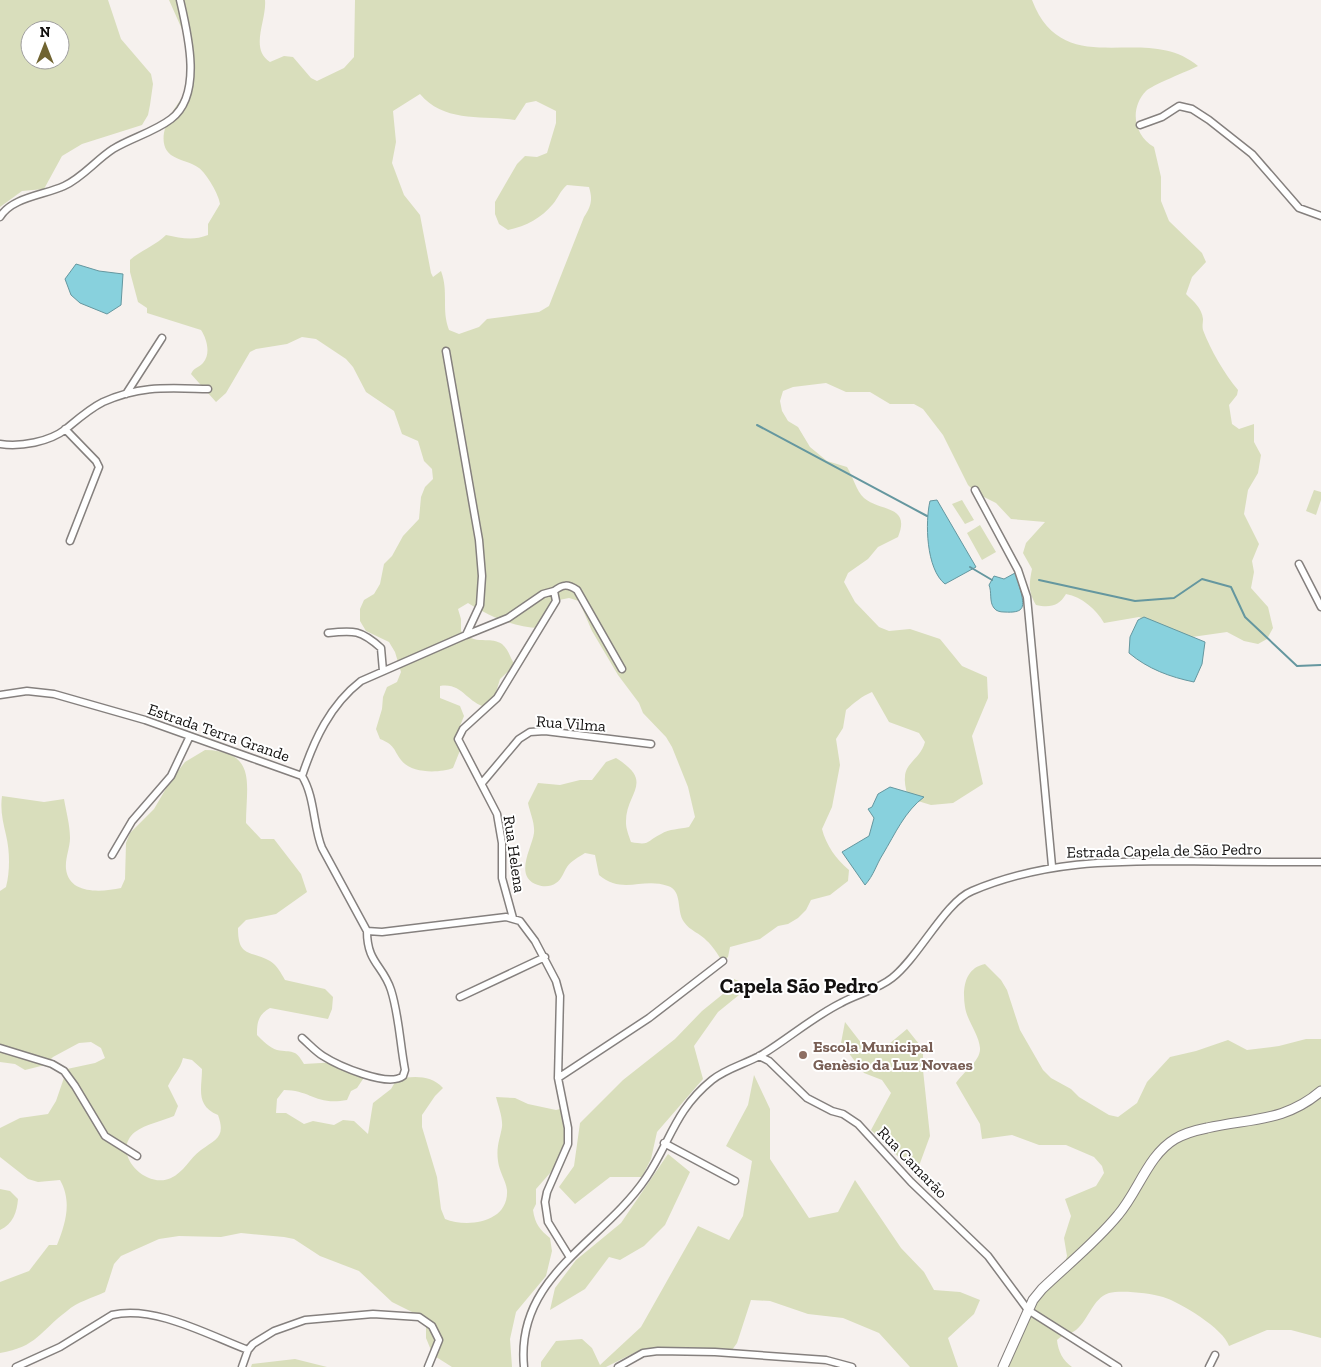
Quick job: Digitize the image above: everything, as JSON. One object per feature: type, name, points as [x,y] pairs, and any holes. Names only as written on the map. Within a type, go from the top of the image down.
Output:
[{"type":"street","points":[[0,217],[7,209],[35,195],[73,181],[112,150],[169,121],[180,111],[186,97],[191,67],[180,0]]},
{"type":"street","points":[[1140,125],[1162,117],[1179,106],[1192,109],[1252,154],[1299,208],[1321,216]]},
{"type":"street","points":[[126,394],[162,338]]},
{"type":"street","points":[[446,351],[479,540],[482,576],[480,605],[466,635]]},
{"type":"street","points":[[0,444],[38,441],[65,429],[92,408],[126,394],[156,387],[208,389]]},
{"type":"street","points":[[65,429],[96,461],[99,467],[70,541]]},
{"type":"street","points":[[975,490],[1018,570],[1027,597],[1052,866]]},
{"type":"street","points":[[1299,564],[1321,607]]},
{"type":"street","points":[[554,591],[562,585],[571,586],[577,590],[622,669]]},
{"type":"street","name":"Estrada Terra Grande","points":[[0,695],[27,691],[54,694],[145,720],[189,738],[302,776],[312,745],[335,706],[361,681],[508,618],[543,594],[554,591]]},
{"type":"street","name":"Rua Helena","points":[[513,918],[502,878],[500,829],[491,798],[470,765],[458,739],[464,729],[497,698],[556,601],[554,591]]},
{"type":"street","points":[[328,633],[351,630],[360,632],[381,648],[383,671]]},
{"type":"street","name":"Rua Vilma","points":[[482,783],[519,739],[530,732],[545,731],[650,744]]},
{"type":"street","points":[[112,855],[132,821],[171,776],[189,738]]},
{"type":"street","points":[[302,776],[309,791],[317,835],[322,848],[367,931],[369,954],[386,981],[393,998],[404,1070],[403,1076],[396,1080],[388,1080],[354,1071],[322,1055],[302,1038]]},
{"type":"street","name":"Estrada Capela de São Pedro","points":[[524,1367],[523,1346],[530,1317],[545,1287],[569,1256],[627,1202],[645,1178],[676,1121],[701,1090],[720,1075],[759,1056],[829,1009],[888,981],[909,963],[963,896],[1002,881],[1052,866],[1115,862],[1321,862]]},
{"type":"street","points":[[367,931],[382,932],[472,920],[513,918],[520,921],[545,957],[556,981],[560,996],[558,1078],[568,1128],[568,1144],[547,1192],[546,1213],[548,1222],[569,1256]]},
{"type":"street","points":[[460,997],[545,957]]},
{"type":"street","points":[[558,1078],[649,1018],[723,961]]},
{"type":"street","points":[[0,1048],[52,1064],[64,1071],[76,1086],[105,1136],[137,1156]]},
{"type":"street","name":"Rua Camarão","points":[[759,1056],[769,1061],[807,1098],[832,1111],[844,1114],[858,1124],[911,1182],[988,1256],[1028,1310]]},
{"type":"street","points":[[1003,1367],[1028,1310],[1042,1289],[1118,1215],[1158,1154],[1174,1139],[1204,1129],[1278,1116],[1295,1110],[1321,1091]]},
{"type":"street","points":[[664,1143],[735,1180]]},
{"type":"street","points":[[1028,1310],[1118,1367]]},
{"type":"street","points":[[16,1367],[60,1347],[112,1315],[122,1313],[156,1315],[248,1350]]},
{"type":"street","points":[[242,1367],[248,1350],[262,1337],[298,1322],[373,1314],[399,1314],[419,1317],[436,1330],[439,1345],[428,1367]]},
{"type":"street","points":[[618,1367],[643,1353],[658,1351],[715,1352],[826,1360],[852,1367]]},
{"type":"street","points":[[1209,1367],[1215,1355]]},
{"type":"green space","points":[[0,0],[108,0],[121,39],[151,74],[153,84],[148,115],[142,125],[82,144],[62,156],[44,189],[22,191],[0,207]]},
{"type":"green space","points":[[169,0],[265,0],[260,34],[261,50],[264,56],[270,62],[284,56],[293,57],[311,78],[317,81],[344,68],[354,57],[355,0],[1032,0],[1046,25],[1064,39],[1085,46],[1154,49],[1177,54],[1198,66],[1146,91],[1137,106],[1136,121],[1142,136],[1154,147],[1161,177],[1161,201],[1169,221],[1202,253],[1206,262],[1192,277],[1186,294],[1201,311],[1203,330],[1210,346],[1238,390],[1237,395],[1229,405],[1232,424],[1239,429],[1254,424],[1254,442],[1261,455],[1258,473],[1248,490],[1244,514],[1259,544],[1252,561],[1254,572],[1251,588],[1268,607],[1273,628],[1267,639],[1258,644],[1244,641],[1227,632],[1185,638],[1139,617],[1104,623],[1088,604],[1066,594],[1057,604],[1036,605],[1030,588],[1032,569],[1023,553],[1026,543],[1045,522],[1011,519],[996,503],[976,493],[968,485],[943,435],[923,409],[914,404],[890,404],[870,392],[846,392],[826,383],[793,387],[783,391],[780,401],[782,411],[788,421],[798,427],[810,447],[827,461],[847,467],[864,498],[892,511],[901,519],[898,537],[878,547],[868,559],[848,573],[844,582],[855,602],[879,627],[889,631],[910,629],[940,639],[962,666],[987,677],[988,698],[972,736],[983,784],[953,803],[931,805],[908,798],[905,782],[906,772],[923,748],[925,742],[919,733],[889,722],[872,692],[861,698],[846,710],[843,728],[836,739],[840,765],[832,807],[822,829],[832,851],[849,870],[848,881],[830,895],[811,900],[806,910],[788,924],[778,926],[760,939],[730,947],[728,957],[722,962],[709,943],[684,922],[680,912],[678,897],[673,889],[659,884],[625,885],[608,881],[599,875],[595,855],[585,853],[575,859],[556,883],[547,886],[538,885],[531,881],[525,869],[534,833],[528,803],[538,783],[560,785],[580,780],[592,780],[606,762],[616,758],[628,767],[634,774],[636,781],[636,788],[627,812],[626,825],[631,842],[645,843],[667,831],[689,827],[695,817],[688,787],[672,747],[666,737],[643,713],[639,703],[618,675],[592,631],[579,601],[569,598],[559,600],[539,628],[520,626],[502,620],[468,603],[458,609],[461,619],[461,631],[472,639],[492,640],[502,644],[515,665],[500,679],[494,699],[486,707],[479,705],[454,687],[440,686],[440,698],[460,706],[464,716],[460,726],[461,748],[453,768],[441,771],[426,771],[412,768],[401,760],[391,745],[380,739],[376,729],[382,709],[383,697],[387,687],[397,682],[401,672],[395,652],[389,642],[366,631],[360,621],[360,609],[364,600],[374,594],[380,584],[384,564],[392,556],[403,536],[419,519],[421,497],[425,487],[433,479],[432,469],[424,461],[418,441],[402,434],[394,411],[366,392],[353,367],[346,359],[316,339],[302,337],[287,344],[256,349],[250,352],[226,393],[216,402],[191,374],[203,363],[207,355],[206,342],[201,330],[147,313],[147,308],[138,302],[130,272],[130,260],[166,235],[192,238],[208,235],[208,224],[220,204],[215,190],[202,171],[196,166],[171,155],[166,149],[164,141],[167,123],[176,106],[186,94],[187,46],[185,36]],"holes":[[[420,94],[440,110],[452,114],[515,120],[526,103],[536,101],[556,111],[556,123],[547,153],[537,157],[525,156],[517,164],[495,202],[495,214],[499,224],[508,230],[527,224],[544,213],[567,185],[589,187],[591,196],[590,206],[549,306],[539,312],[487,319],[479,327],[459,334],[449,330],[441,271],[433,277],[420,215],[404,195],[392,163],[396,142],[393,111]]]},
{"type":"green space","points":[[1314,490],[1321,492],[1321,500],[1316,515],[1306,511]]},
{"type":"green space","points":[[962,500],[974,520],[965,524],[952,504]]},
{"type":"green space","points":[[980,525],[996,552],[982,560],[967,533]]},
{"type":"green space","points":[[205,750],[234,756],[241,764],[247,783],[246,823],[261,839],[274,839],[301,874],[307,892],[276,914],[246,920],[238,928],[240,944],[246,952],[272,963],[279,969],[285,980],[325,989],[333,997],[332,1009],[328,1019],[270,1008],[259,1019],[257,1035],[274,1049],[295,1053],[304,1064],[338,1062],[361,1069],[363,1079],[357,1088],[351,1091],[347,1100],[328,1101],[301,1092],[284,1090],[277,1099],[276,1113],[286,1113],[304,1124],[313,1121],[334,1125],[343,1120],[354,1121],[368,1134],[373,1103],[391,1089],[397,1079],[422,1077],[433,1081],[443,1088],[422,1115],[422,1127],[437,1177],[441,1209],[445,1219],[464,1223],[485,1220],[494,1216],[501,1210],[506,1201],[507,1190],[498,1161],[502,1123],[496,1097],[515,1098],[528,1104],[556,1110],[560,1109],[565,1122],[566,1155],[536,1189],[536,1204],[533,1210],[538,1226],[550,1238],[552,1251],[546,1276],[516,1312],[510,1339],[512,1367],[452,1367],[433,1355],[426,1338],[426,1326],[420,1316],[392,1302],[359,1271],[320,1256],[294,1239],[241,1233],[221,1237],[179,1236],[159,1239],[121,1256],[114,1264],[105,1292],[71,1308],[37,1337],[22,1347],[0,1353],[0,1282],[29,1271],[49,1245],[57,1245],[63,1229],[67,1204],[64,1188],[60,1180],[38,1182],[28,1179],[0,1157],[0,1128],[20,1118],[48,1114],[56,1101],[67,1069],[95,1063],[105,1058],[101,1048],[91,1042],[79,1043],[53,1057],[45,1065],[25,1070],[15,1064],[0,1062],[0,891],[6,887],[9,861],[3,821],[2,796],[44,802],[64,799],[70,833],[66,865],[68,877],[73,884],[88,890],[121,888],[125,879],[126,843],[130,833],[154,809],[171,780],[185,762]],"holes":[[[183,1058],[192,1060],[202,1069],[201,1096],[206,1106],[218,1115],[221,1128],[220,1133],[215,1140],[197,1154],[176,1175],[161,1180],[151,1179],[134,1167],[129,1159],[126,1149],[128,1140],[139,1129],[174,1116],[178,1106],[168,1086]]]},
{"type":"green space","points":[[985,964],[1001,980],[1007,990],[1020,1030],[1043,1070],[1051,1078],[1109,1115],[1118,1117],[1137,1103],[1147,1082],[1170,1057],[1196,1051],[1228,1040],[1247,1050],[1279,1046],[1306,1039],[1321,1039],[1321,1338],[1291,1330],[1267,1330],[1229,1346],[1219,1332],[1210,1324],[1171,1300],[1143,1293],[1114,1292],[1103,1296],[1095,1304],[1076,1330],[1057,1340],[1058,1348],[1066,1362],[1072,1367],[1000,1367],[1010,1340],[1027,1320],[1038,1293],[1061,1275],[1067,1256],[1064,1238],[1071,1216],[1065,1199],[1096,1186],[1104,1173],[1102,1166],[1094,1157],[1066,1145],[1039,1145],[1012,1135],[982,1139],[980,1124],[956,1083],[975,1062],[980,1053],[978,1038],[966,1012],[964,993],[969,974],[978,966]]},
{"type":"green space","points":[[734,979],[750,986],[718,1012],[694,1046],[703,1079],[657,1132],[651,1159],[642,1177],[610,1177],[575,1204],[559,1187],[574,1166],[580,1123],[623,1080],[675,1039],[702,1011],[723,994]]},
{"type":"green space","points":[[845,1022],[862,1044],[883,1049],[907,1029],[923,1049],[923,1070],[930,1136],[916,1174],[871,1130],[891,1093],[882,1080],[864,1073],[841,1043]]},
{"type":"green space","points":[[754,1075],[770,1109],[770,1159],[809,1218],[838,1212],[855,1180],[901,1248],[924,1272],[934,1290],[960,1292],[980,1300],[974,1314],[948,1338],[958,1367],[910,1367],[879,1333],[843,1318],[808,1314],[770,1301],[751,1300],[737,1343],[732,1350],[642,1349],[606,1367],[541,1367],[541,1362],[556,1341],[582,1339],[592,1348],[600,1365],[641,1327],[698,1226],[729,1240],[743,1216],[752,1161],[726,1146],[748,1105]]},
{"type":"green space","points":[[668,1154],[690,1172],[665,1225],[644,1246],[620,1260],[609,1257],[585,1289],[550,1310],[555,1288],[576,1260],[621,1223]]},
{"type":"green space","points":[[0,1189],[10,1191],[18,1199],[14,1217],[0,1230]]},
{"type":"green space","points":[[295,1359],[327,1367],[251,1367],[252,1364]]},
{"type":"water","points":[[76,264],[99,271],[123,274],[121,305],[107,314],[80,303],[71,295],[65,279]]},
{"type":"water","points":[[937,500],[976,567],[945,584],[934,568],[928,545],[928,510],[930,501]]},
{"type":"water","points":[[1015,573],[1023,602],[1021,609],[1015,612],[997,611],[992,603],[989,585],[994,576],[1004,579]]},
{"type":"water","points":[[1144,617],[1205,642],[1202,664],[1194,682],[1160,672],[1144,664],[1129,653],[1130,637],[1138,620]]},
{"type":"water","points":[[890,787],[924,797],[911,809],[901,823],[865,885],[842,852],[869,836],[874,818],[868,809],[872,807],[878,794]]},
{"type":"waterway","points":[[757,425],[927,516]]},
{"type":"waterway","points":[[970,567],[992,580]]},
{"type":"waterway","points":[[1039,580],[1135,601],[1174,598],[1202,579],[1231,587],[1245,617],[1297,666],[1321,665]]},
{"type":"place","name":"Escola Municipal Genèsio da Luz Novaes","points":[[803,1055]]},
{"type":"district","name":"Capela São Pedro","points":[[799,986]]}]
